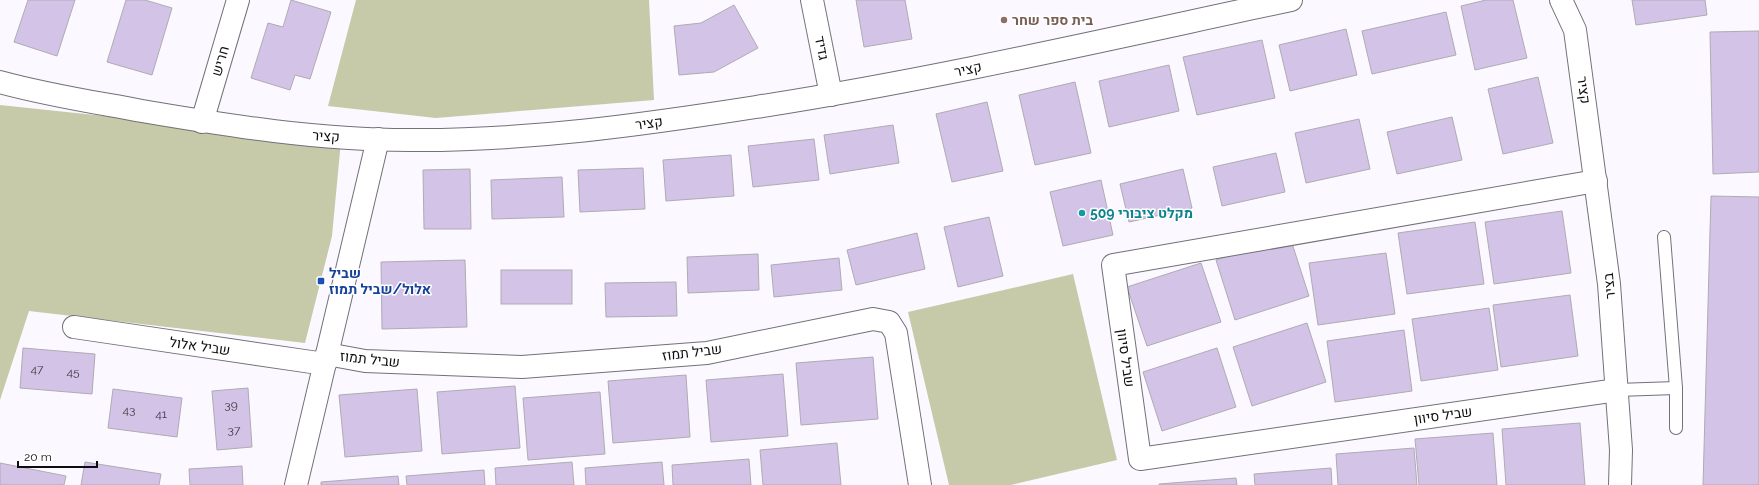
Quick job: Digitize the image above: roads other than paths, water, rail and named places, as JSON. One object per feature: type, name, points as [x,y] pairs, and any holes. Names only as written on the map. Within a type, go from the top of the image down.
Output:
[{"type":"street","name":"חריש","points":[[202,122],[238,0]]},
{"type":"street","name":"גדיד","points":[[812,0],[831,95]]},
{"type":"street","name":"קציר","points":[[0,82],[49,94],[202,122],[293,133],[378,139],[502,138],[603,129],[831,95],[903,82],[1291,0]]},
{"type":"street","name":"קציר","points":[[1562,0],[1576,30],[1596,181]]},
{"type":"street","points":[[296,485],[378,139]]},
{"type":"street","name":"שביל סיוון","points":[[1596,181],[1113,265],[1140,459],[1617,390]]},
{"type":"street","name":"בציר","points":[[1596,181],[1609,284],[1621,450],[1620,485]]},
{"type":"street","name":"שביל תמוז","points":[[326,359],[522,367],[707,353],[873,319],[889,322],[896,333],[920,485]]},
{"type":"street","name":"שביל אלול","points":[[74,327],[326,359]]},
{"type":"lane","points":[[1664,237],[1676,388],[1676,428]]},
{"type":"lane","points":[[1617,390],[1676,388]]},
{"type":"place","name":"בית ספר שחר","points":[[1004,20]]},
{"type":"place","name":"מקלט ציבורי 509","points":[[1082,213]]},
{"type":"place","name":"שביל אלול/שביל תמוז","points":[[321,281]]}]
